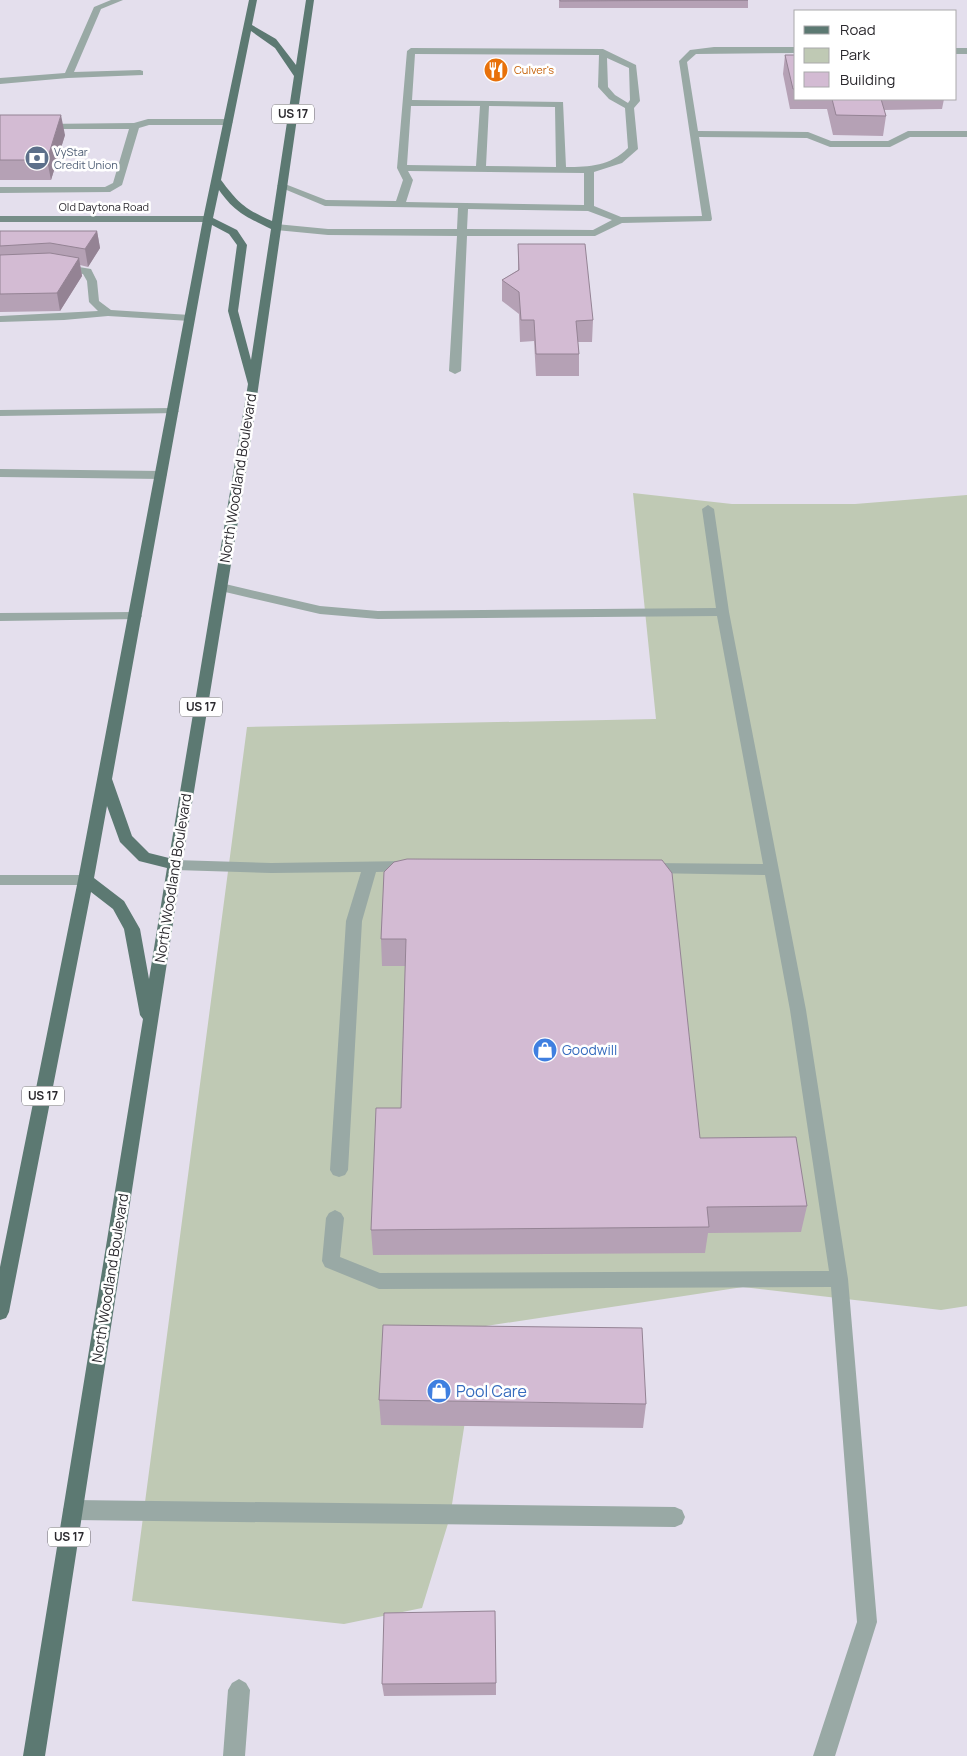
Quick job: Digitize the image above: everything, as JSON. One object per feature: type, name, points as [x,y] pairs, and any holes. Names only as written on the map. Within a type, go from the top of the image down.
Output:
[{"type":"main road","name":"US 17","points":[[0,1312],[86,880],[208,219],[252,0]]},
{"type":"main road","name":"North Woodland Boulevard","points":[[34,1756],[174,865],[253,387],[310,0]]},
{"type":"main road","points":[[247,26],[264,34],[278,44],[299,77]]},
{"type":"main road","points":[[216,180],[234,204],[248,214],[276,227]]},
{"type":"main road","points":[[208,219],[234,232],[242,245],[233,311],[253,387]]},
{"type":"main road","points":[[105,778],[125,838],[144,857],[174,865]]},
{"type":"main road","points":[[86,880],[118,905],[132,928],[150,1026]]},
{"type":"street","name":"Old Daytona Road","points":[[0,219],[208,219]]},
{"type":"lane","points":[[68,75],[98,7],[119,0]]},
{"type":"lane","points":[[282,186],[325,203],[589,208],[620,220],[707,219],[683,61],[694,52],[714,50],[794,50]]},
{"type":"lane","points":[[400,204],[408,180],[402,168],[410,51],[603,52],[633,67],[635,101],[629,107]]},
{"type":"lane","points":[[603,52],[603,87],[612,97],[629,107]]},
{"type":"lane","points":[[0,81],[68,75],[140,73]]},
{"type":"lane","points":[[407,103],[560,104],[561,170]]},
{"type":"lane","points":[[481,169],[485,103]]},
{"type":"lane","points":[[402,168],[589,170],[609,167],[624,159],[633,149],[629,107]]},
{"type":"lane","points":[[38,126],[135,126],[148,122],[228,122]]},
{"type":"lane","points":[[0,190],[108,190],[117,185],[135,126]]},
{"type":"lane","points":[[694,134],[808,135],[830,144],[890,144],[908,134],[967,134]]},
{"type":"lane","points":[[589,170],[589,208]]},
{"type":"lane","points":[[455,371],[463,206]]},
{"type":"lane","points":[[276,227],[328,232],[595,233],[620,220]]},
{"type":"lane","points":[[53,266],[87,271],[92,281],[94,302],[108,313]]},
{"type":"lane","points":[[0,318],[64,318],[108,313],[190,318]]},
{"type":"lane","points":[[0,413],[173,412]]},
{"type":"lane","points":[[0,473],[161,475]]},
{"type":"lane","points":[[708,509],[723,612],[798,1010],[839,1279],[867,1622],[824,1756]]},
{"type":"lane","points":[[221,587],[320,610],[388,616],[723,612]]},
{"type":"lane","points":[[0,617],[135,616]]},
{"type":"lane","points":[[174,865],[272,868],[428,866]]},
{"type":"lane","points":[[339,1170],[354,921],[370,866]]},
{"type":"lane","points":[[636,868],[772,870]]},
{"type":"lane","points":[[0,880],[86,880]]},
{"type":"lane","points":[[335,1218],[331,1261],[380,1281],[839,1279]]},
{"type":"lane","points":[[73,1510],[675,1517]]},
{"type":"lane","points":[[234,1756],[240,1690]]},
{"type":"green space","points":[[633,493],[732,504],[855,504],[967,495],[967,1306],[941,1310],[743,1287],[486,1326],[469,1396],[450,1517],[422,1608],[344,1624],[132,1601],[247,727],[656,719]]},
{"type":"building","points":[[560,0],[748,0],[560,1]]},
{"type":"building","points":[[785,55],[794,55],[793,89]]},
{"type":"building","points":[[832,100],[881,100],[886,116],[836,115]]},
{"type":"building","points":[[0,115],[61,115],[47,160],[0,160]]},
{"type":"building","points":[[0,231],[97,231],[85,249],[50,243],[0,246]]},
{"type":"building","points":[[518,244],[585,244],[593,320],[576,321],[579,354],[536,354],[534,320],[521,320],[519,292],[502,280],[519,270]]},
{"type":"building","points":[[50,253],[79,258],[57,293],[0,294],[0,255]]},
{"type":"building","name":"Goodwill","points":[[407,859],[662,860],[672,873],[700,1138],[796,1137],[807,1206],[707,1207],[709,1227],[371,1230],[376,1108],[401,1108],[406,939],[381,939],[384,872],[394,862]]},
{"type":"building","points":[[383,1325],[642,1328],[646,1404],[379,1400]]},
{"type":"building","points":[[495,1611],[496,1683],[382,1684],[384,1613]]},
{"type":"place","name":"Culver's","points":[[496,70]]},
{"type":"place","name":"VyStar Credit Union","points":[[37,158]]},
{"type":"place","name":"Goodwill","points":[[545,1050]]},
{"type":"place","name":"Pool Care","points":[[439,1391]]}]
